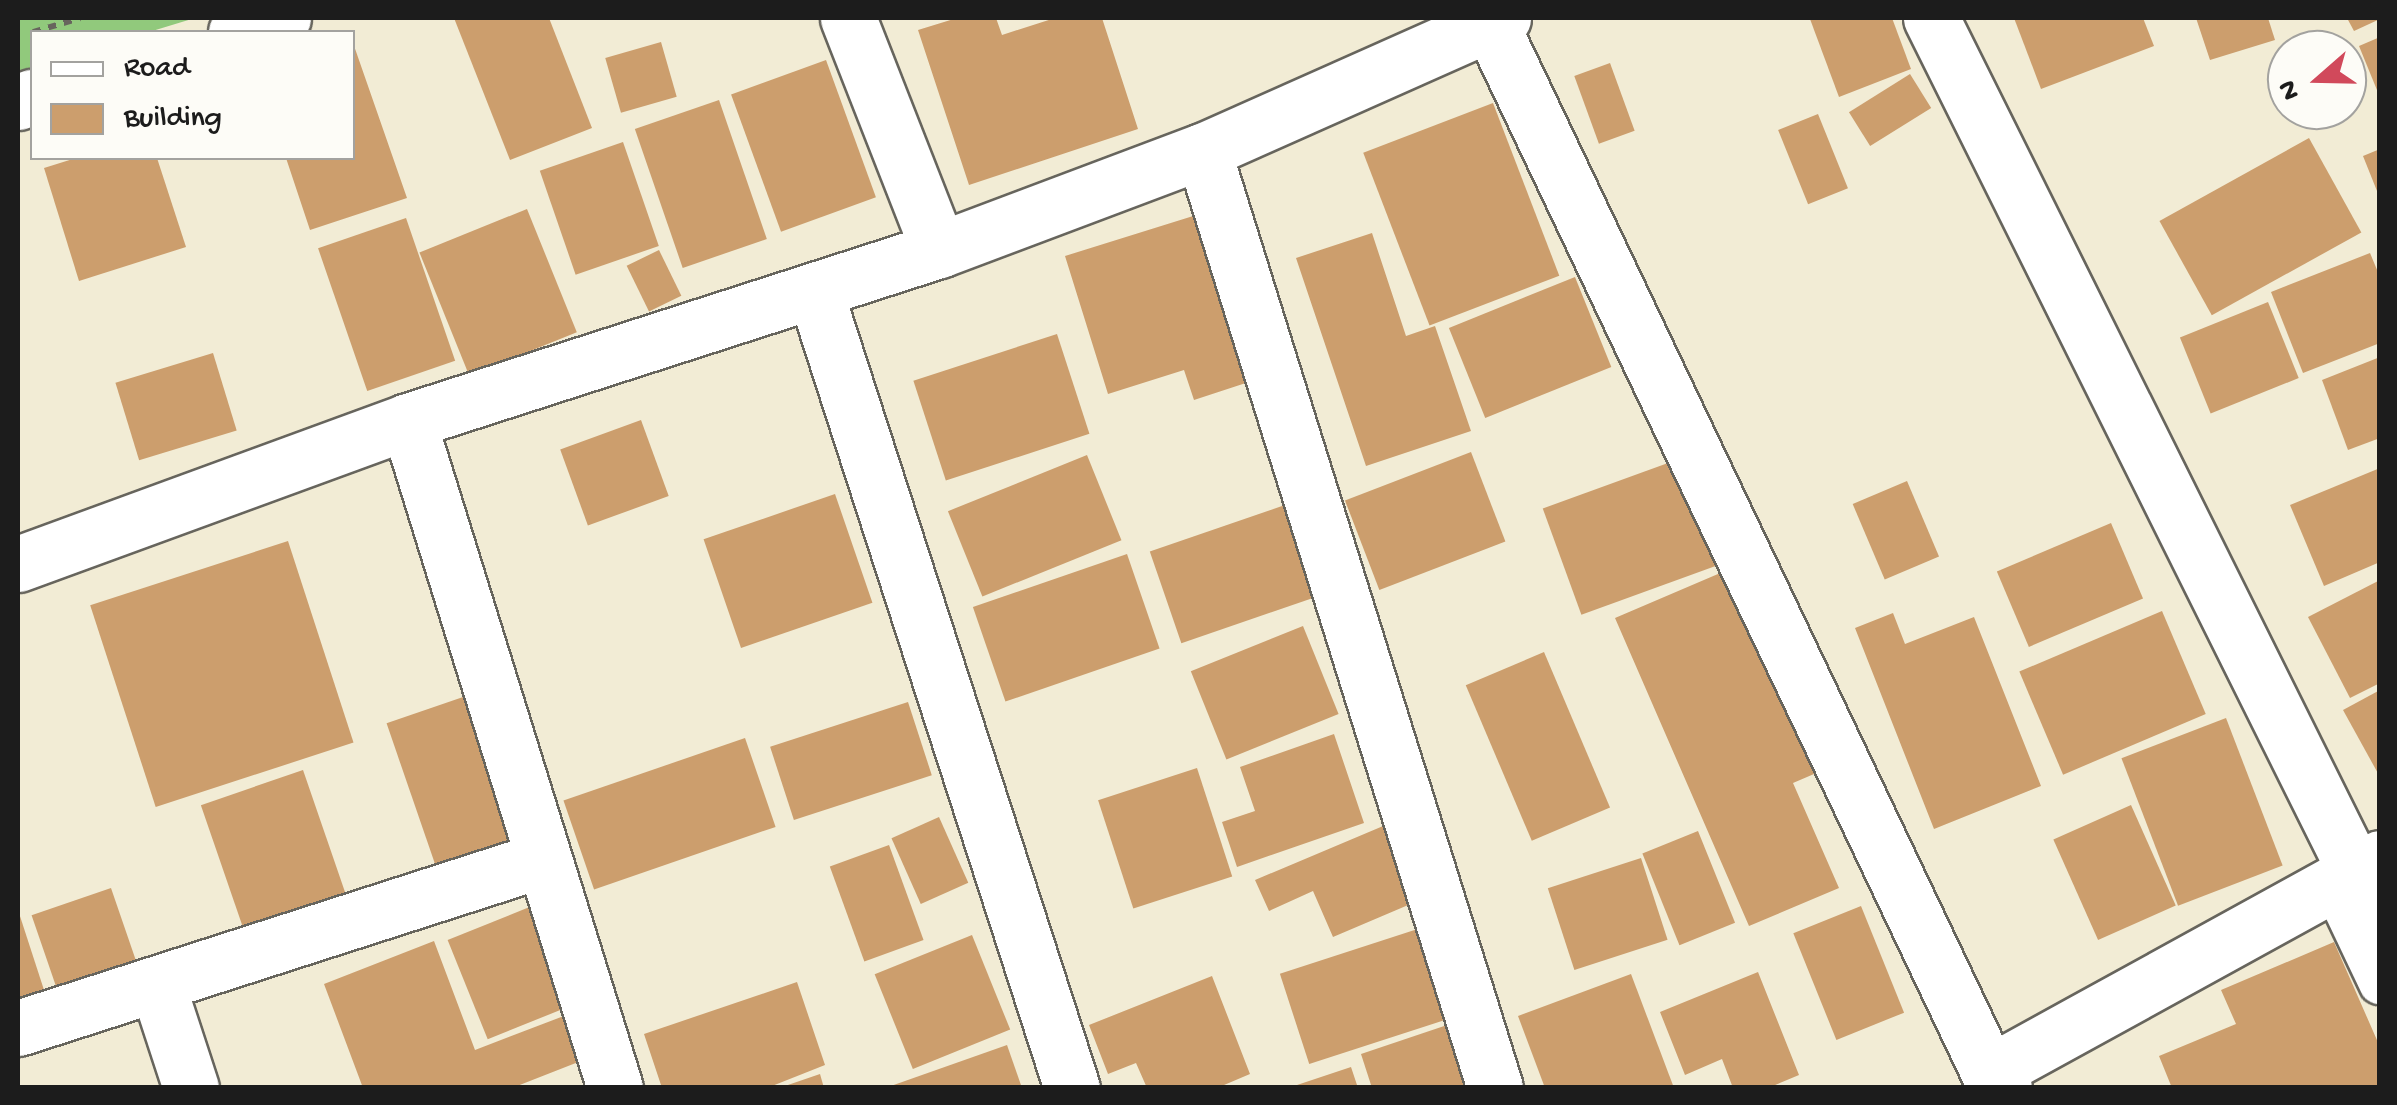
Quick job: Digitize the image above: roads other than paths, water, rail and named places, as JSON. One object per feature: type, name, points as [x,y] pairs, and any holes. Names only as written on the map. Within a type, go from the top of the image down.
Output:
[{"type":"street","points":[[243,30],[283,18]]},
{"type":"street","points":[[848,18],[939,250]]},
{"type":"street","points":[[1930,18],[2380,921]]},
{"type":"street","points":[[18,564],[408,421],[816,295],[939,250],[1203,150],[1487,19],[1998,1083],[2356,871]]},
{"type":"street","points":[[1203,150],[1495,1088]]},
{"type":"street","points":[[816,295],[1072,1088]]},
{"type":"street","points":[[408,421],[615,1088]]},
{"type":"street","points":[[18,1028],[544,859]]},
{"type":"street","points":[[2356,871],[2380,983]]},
{"type":"street","points":[[156,984],[191,1088]]}]
